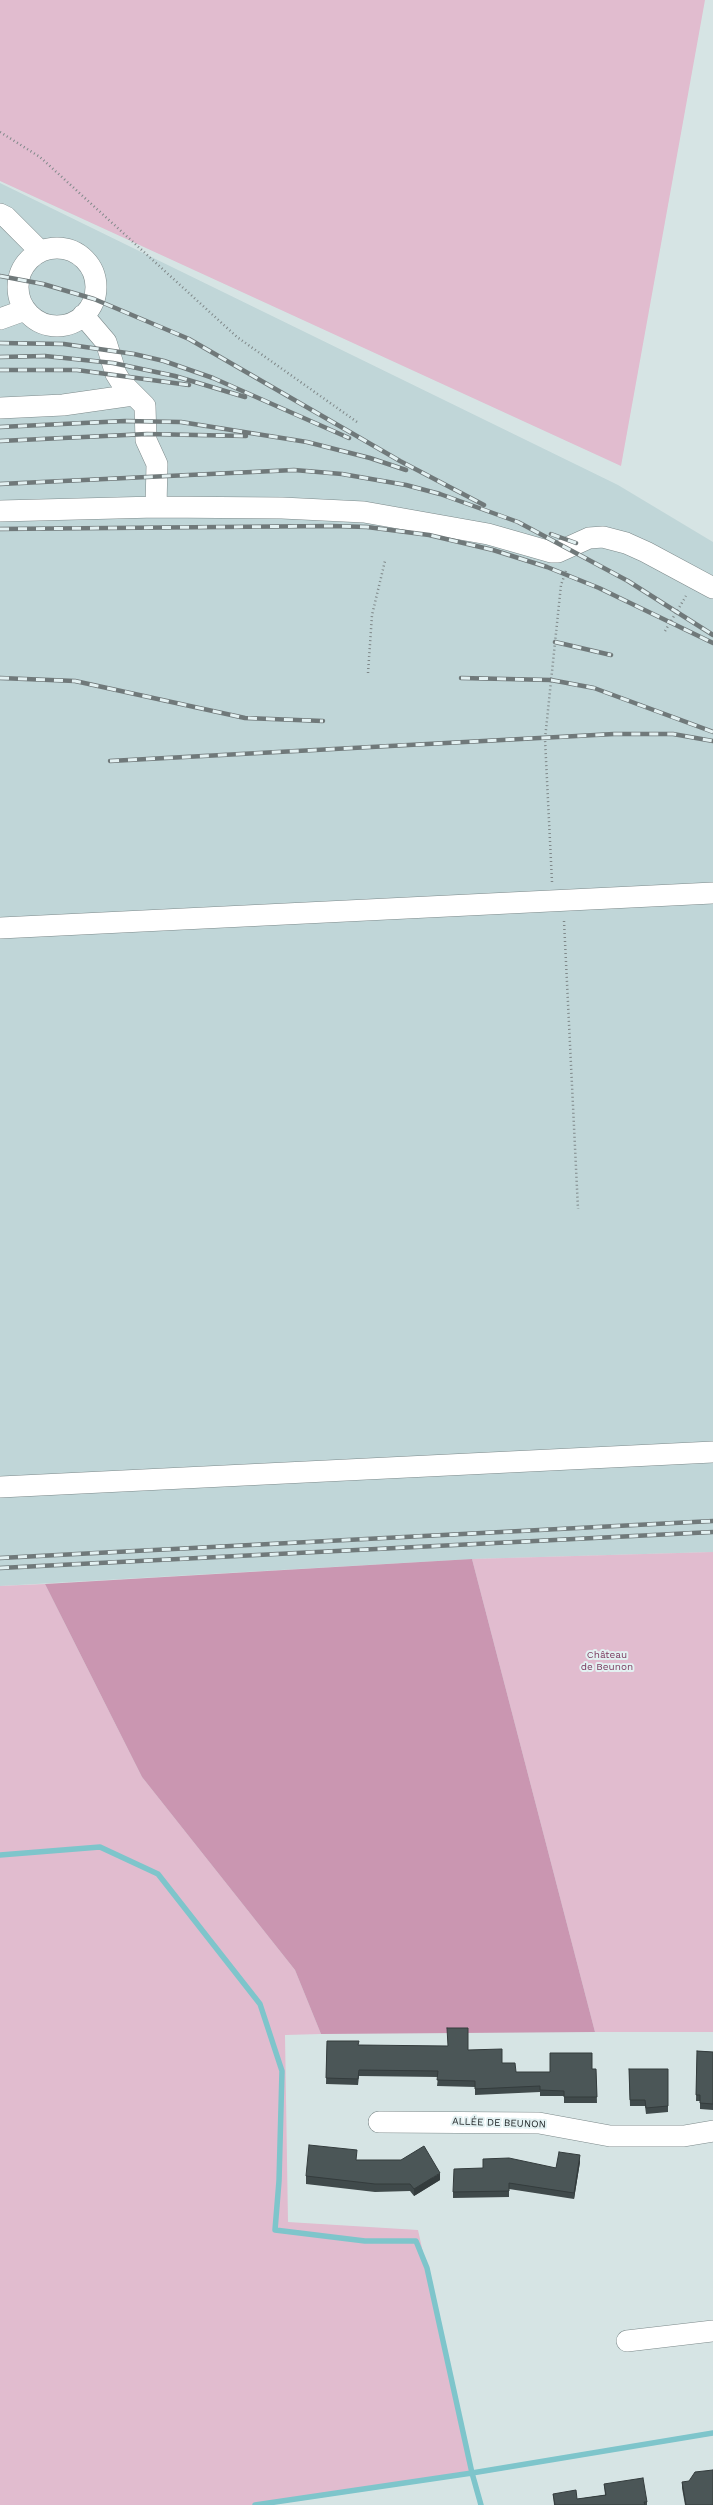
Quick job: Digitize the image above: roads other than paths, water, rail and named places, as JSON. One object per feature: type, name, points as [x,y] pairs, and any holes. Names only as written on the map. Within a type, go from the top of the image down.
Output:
[{"type":"street","points":[[0,214],[6,217],[40,251]]},
{"type":"street","points":[[52,248],[65,248],[77,253],[87,262],[93,273],[96,286],[94,299],[83,315],[73,322],[60,326],[47,325],[35,319],[25,310],[20,300],[18,280],[22,267],[30,258],[40,251],[52,248]]},
{"type":"street","points":[[0,319],[25,310]]},
{"type":"street","points":[[83,315],[106,342],[116,374],[133,396],[144,406],[146,413],[146,440],[157,464],[156,506]]},
{"type":"street","points":[[0,408],[63,405],[133,396]]},
{"type":"street","points":[[0,511],[156,506],[282,508],[364,512],[488,534],[544,551],[561,550],[589,538],[613,539],[646,552],[704,584]]},
{"type":"street","points":[[0,928],[713,893]]},
{"type":"street","points":[[0,1487],[713,1452]]},
{"type":"street","name":"ALLÉE DE BEUNON","points":[[379,2122],[539,2123],[610,2136],[684,2136],[713,2131]]},
{"type":"street","points":[[627,2341],[713,2331]]},
{"type":"waterway","points":[[0,1855],[100,1847],[158,1874],[260,2004],[282,2071],[279,2181],[275,2230],[365,2241],[416,2241],[427,2268],[472,2473],[713,2433]]},
{"type":"waterway","points":[[255,2505],[472,2473],[481,2505]]},
{"type":"railway","points":[[0,276],[43,284],[94,299],[189,339],[400,461],[484,505]]},
{"type":"railway","points":[[0,343],[64,344],[134,354],[164,361],[213,378],[349,438]]},
{"type":"railway","points":[[0,357],[45,356],[113,363],[175,376],[245,397]]},
{"type":"railway","points":[[0,370],[77,370],[189,385]]},
{"type":"railway","points":[[0,427],[125,421],[181,422],[307,442],[370,458],[406,470]]},
{"type":"railway","points":[[0,441],[147,434],[246,436]]},
{"type":"railway","points":[[0,484],[294,470],[342,474],[406,485],[440,494],[518,522],[628,581],[713,635]]},
{"type":"railway","points":[[0,529],[331,526],[367,527],[429,535],[493,550],[547,567],[599,588],[713,643]]},
{"type":"railway","points":[[551,534],[576,543]]},
{"type":"railway","points":[[555,642],[611,655]]},
{"type":"railway","points":[[0,678],[75,681],[245,718],[323,721]]},
{"type":"railway","points":[[461,678],[551,680],[594,688],[713,732]]},
{"type":"railway","points":[[110,761],[614,734],[673,734],[713,741]]},
{"type":"railway","points":[[0,1558],[713,1521]]},
{"type":"railway","points":[[0,1568],[713,1532]]},
{"type":"park label","name":"Château de Beunon","points":[[607,1660]]}]
